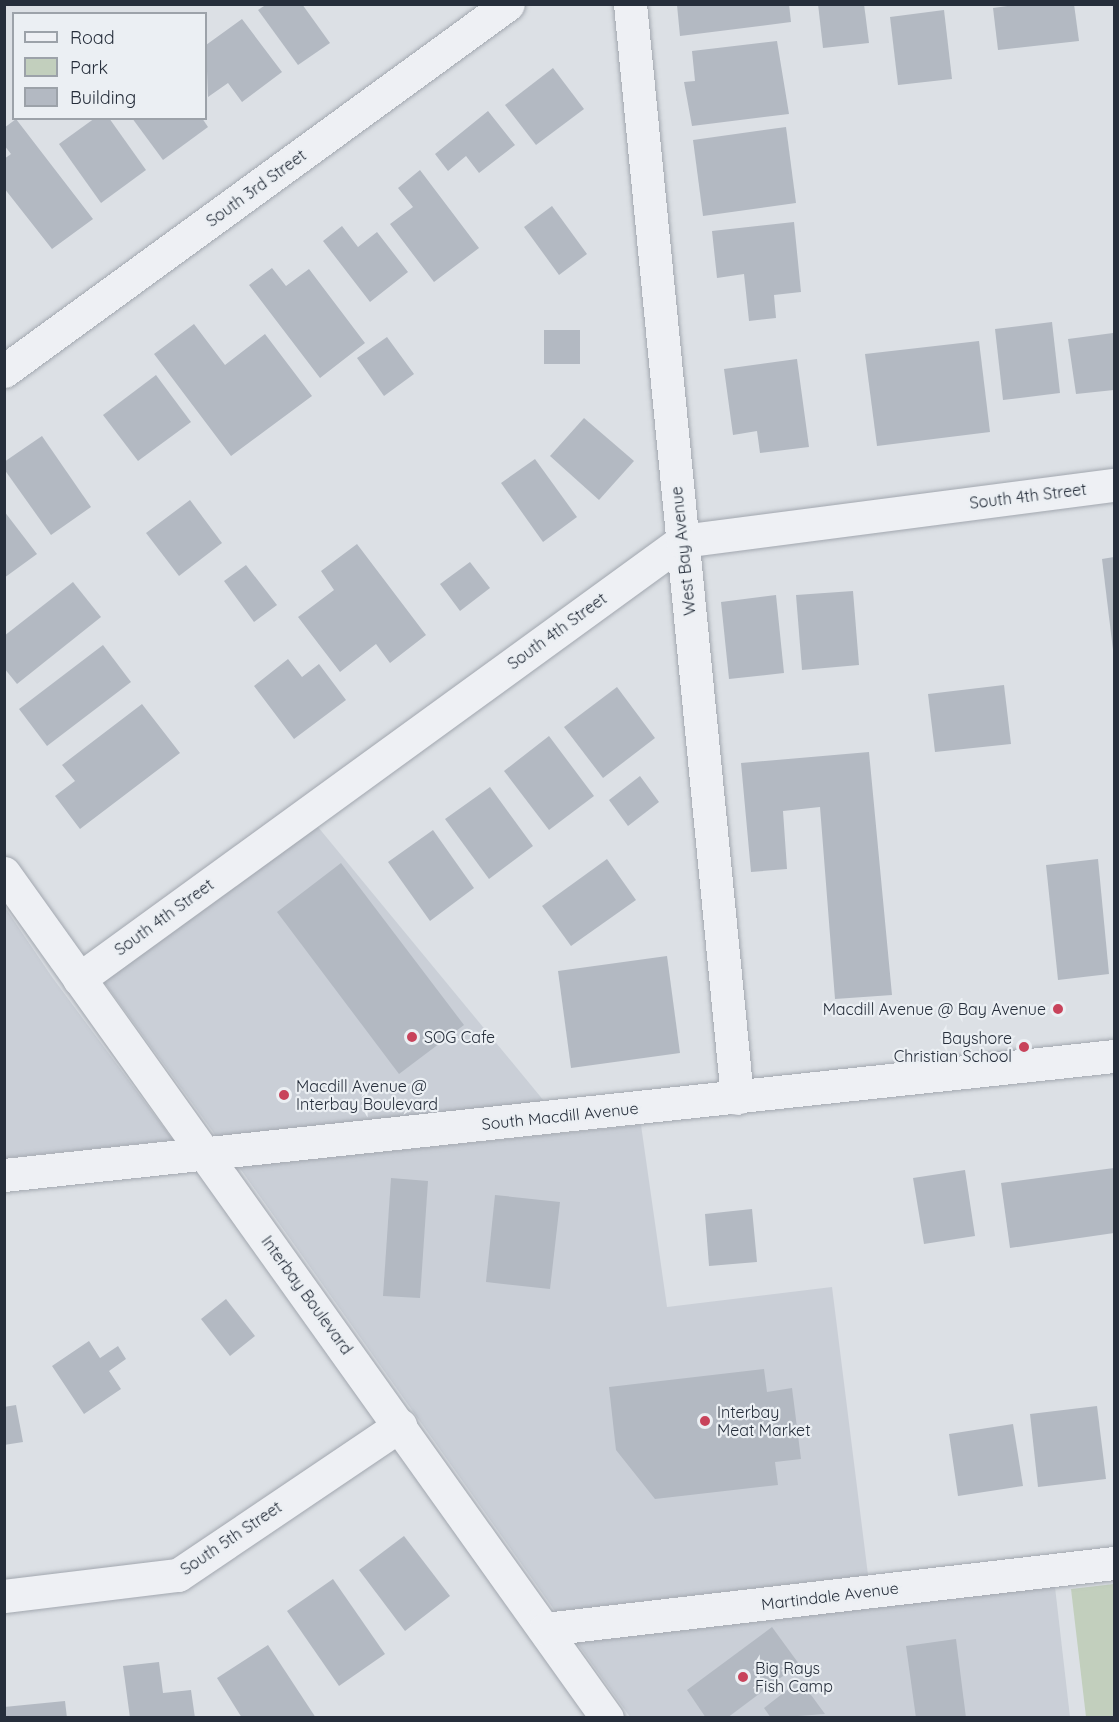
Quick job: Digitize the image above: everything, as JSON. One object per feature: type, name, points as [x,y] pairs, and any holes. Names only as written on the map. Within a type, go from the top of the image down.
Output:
[{"type":"street","name":"South 3rd Street","points":[[4,370],[508,4]]},
{"type":"street","name":"West Bay Avenue","points":[[630,4],[737,1098]]},
{"type":"street","name":"South 4th Street","points":[[79,979],[682,541],[1114,485]]},
{"type":"street","name":"Interbay Boulevard","points":[[4,873],[607,1718]]},
{"type":"street","name":"South Macdill Avenue","points":[[4,1175],[1114,1056]]},
{"type":"street","name":"South 5th Street","points":[[4,1596],[178,1575],[400,1425]]},
{"type":"street","name":"Martindale Avenue","points":[[545,1629],[1114,1563]]},
{"type":"shaded area","points":[[318,827],[544,1101],[216,1136],[104,982]]},
{"type":"shaded area","points":[[4,906],[52,977],[173,1140],[5,1158]]},
{"type":"shaded area","points":[[641,1125],[667,1307],[832,1287],[868,1575],[555,1611],[239,1167]]},
{"type":"shaded area","points":[[1055,1587],[1070,1717],[630,1717],[577,1643]]},
{"type":"green space","points":[[1114,1584],[1114,1717],[1086,1717],[1071,1589]]},
{"type":"building","points":[[267,4],[302,4],[330,43],[298,65],[258,10]]},
{"type":"building","points":[[789,4],[791,22],[680,36],[677,5]]},
{"type":"building","points":[[818,4],[864,4],[869,43],[823,48]]},
{"type":"building","points":[[1022,4],[1074,4],[1079,41],[998,50],[993,8]]},
{"type":"building","points":[[944,10],[952,79],[898,85],[890,17]]},
{"type":"building","points":[[242,19],[282,72],[242,102],[228,83],[208,97],[207,44]]},
{"type":"building","points":[[777,41],[789,114],[692,126],[684,82],[695,81],[692,51]]},
{"type":"building","points":[[553,68],[584,109],[536,145],[505,105]]},
{"type":"building","points":[[488,111],[515,145],[479,173],[466,156],[448,171],[435,154]]},
{"type":"building","points":[[17,120],[93,219],[52,249],[4,188],[4,159],[11,154],[4,145],[4,128]]},
{"type":"building","points":[[92,120],[110,120],[146,170],[101,203],[59,144]]},
{"type":"building","points":[[133,120],[203,120],[208,127],[163,160]]},
{"type":"building","points":[[786,127],[796,203],[703,216],[693,140]]},
{"type":"building","points":[[420,170],[479,248],[434,282],[390,224],[413,207],[398,188]]},
{"type":"building","points":[[552,206],[587,254],[559,275],[524,227]]},
{"type":"building","points":[[794,222],[801,292],[774,295],[776,318],[749,321],[744,274],[717,278],[712,231]]},
{"type":"building","points":[[342,226],[358,247],[377,232],[408,272],[370,302],[323,241]]},
{"type":"building","points":[[272,268],[286,286],[309,269],[365,343],[320,378],[249,285]]},
{"type":"building","points":[[1052,322],[1060,393],[1003,400],[995,329]]},
{"type":"building","points":[[194,324],[225,365],[265,334],[312,396],[231,456],[154,354]]},
{"type":"building","points":[[544,330],[580,330],[580,364],[544,364]]},
{"type":"building","points":[[1113,333],[1114,390],[1076,394],[1068,339]]},
{"type":"building","points":[[387,337],[414,374],[384,396],[357,358]]},
{"type":"building","points":[[979,341],[990,432],[877,446],[865,354]]},
{"type":"building","points":[[797,359],[809,447],[760,453],[757,431],[733,435],[724,369]]},
{"type":"building","points":[[156,375],[191,422],[138,461],[103,415]]},
{"type":"building","points":[[584,418],[634,461],[599,500],[550,456]]},
{"type":"building","points":[[42,436],[91,507],[51,535],[4,469],[4,462]]},
{"type":"building","points":[[535,459],[577,517],[543,542],[501,483]]},
{"type":"building","points":[[190,500],[222,543],[179,576],[146,533]]},
{"type":"building","points":[[4,511],[37,554],[4,578]]},
{"type":"building","points":[[357,544],[426,635],[390,663],[376,644],[340,672],[298,617],[334,590],[321,571]]},
{"type":"building","points":[[1114,557],[1114,650],[1113,650],[1102,559]]},
{"type":"building","points":[[470,562],[490,588],[460,611],[440,584]]},
{"type":"building","points":[[246,565],[277,605],[254,622],[224,581]]},
{"type":"building","points":[[73,582],[101,617],[17,684],[4,668],[4,636]]},
{"type":"building","points":[[853,591],[859,665],[802,670],[796,595]]},
{"type":"building","points":[[776,595],[784,673],[729,679],[721,602]]},
{"type":"building","points":[[103,645],[131,682],[47,746],[19,709]]},
{"type":"building","points":[[288,659],[302,677],[319,664],[346,700],[294,739],[254,686]]},
{"type":"building","points":[[1004,685],[1011,744],[935,752],[928,694]]},
{"type":"building","points":[[617,687],[655,738],[603,778],[564,727]]},
{"type":"building","points":[[142,704],[180,753],[80,829],[55,796],[75,781],[62,765]]},
{"type":"building","points":[[549,736],[594,796],[549,830],[504,771]]},
{"type":"building","points":[[869,752],[892,995],[835,999],[820,807],[783,811],[787,869],[751,872],[741,763]]},
{"type":"building","points":[[640,776],[659,802],[628,826],[609,800]]},
{"type":"building","points":[[490,787],[533,846],[489,879],[445,819]]},
{"type":"building","points":[[433,830],[474,888],[430,921],[388,862]]},
{"type":"building","points":[[607,859],[636,900],[571,946],[542,906]]},
{"type":"building","points":[[1098,859],[1109,974],[1058,980],[1046,865]]},
{"type":"building","points":[[341,863],[464,1025],[399,1074],[277,912]]},
{"type":"building","points":[[667,956],[680,1053],[571,1068],[558,971]]},
{"type":"building","points":[[1114,1168],[1114,1233],[1010,1248],[1001,1183]]},
{"type":"building","points":[[965,1170],[975,1236],[924,1244],[913,1178]]},
{"type":"building","points":[[391,1178],[428,1181],[420,1298],[383,1296]]},
{"type":"building","points":[[495,1195],[560,1202],[550,1289],[486,1282]]},
{"type":"building","points":[[752,1209],[757,1262],[709,1266],[705,1214]]},
{"type":"building","points":[[226,1299],[255,1336],[230,1356],[201,1319]]},
{"type":"building","points":[[89,1341],[100,1358],[118,1346],[126,1359],[109,1371],[121,1389],[84,1414],[52,1366]]},
{"type":"building","name":"Interbay Meat Market","points":[[764,1369],[767,1392],[792,1388],[801,1459],[775,1462],[778,1485],[655,1499],[616,1450],[609,1387]]},
{"type":"building","points":[[16,1405],[23,1442],[4,1445],[4,1407]]},
{"type":"building","points":[[1097,1406],[1106,1479],[1038,1487],[1030,1414]]},
{"type":"building","points":[[1013,1424],[1023,1486],[958,1496],[949,1434]]},
{"type":"building","points":[[404,1536],[450,1596],[405,1631],[359,1570]]},
{"type":"building","points":[[333,1579],[385,1654],[339,1686],[287,1611]]},
{"type":"building","name":"Big Rays Fish Camp","points":[[772,1627],[799,1664],[727,1718],[706,1718],[687,1690]]},
{"type":"building","points":[[956,1639],[966,1718],[916,1718],[906,1646]]},
{"type":"building","points":[[268,1645],[316,1718],[242,1718],[217,1678]]},
{"type":"building","points":[[159,1662],[163,1693],[191,1690],[195,1718],[130,1718],[123,1666]]},
{"type":"building","points":[[800,1680],[825,1714],[771,1718],[764,1708]]},
{"type":"building","points":[[65,1701],[67,1718],[4,1718],[4,1707]]},
{"type":"place","name":"Macdill Avenue @ Bay Avenue","points":[[1058,1009]]},
{"type":"place","name":"SOG Cafe","points":[[412,1037]]},
{"type":"place","name":"Bayshore Christian School","points":[[1024,1047]]},
{"type":"place","name":"Macdill Avenue @ Interbay Boulevard","points":[[284,1095]]},
{"type":"place","name":"Interbay Meat Market","points":[[705,1421]]},
{"type":"place","name":"Big Rays Fish Camp","points":[[743,1677]]}]
